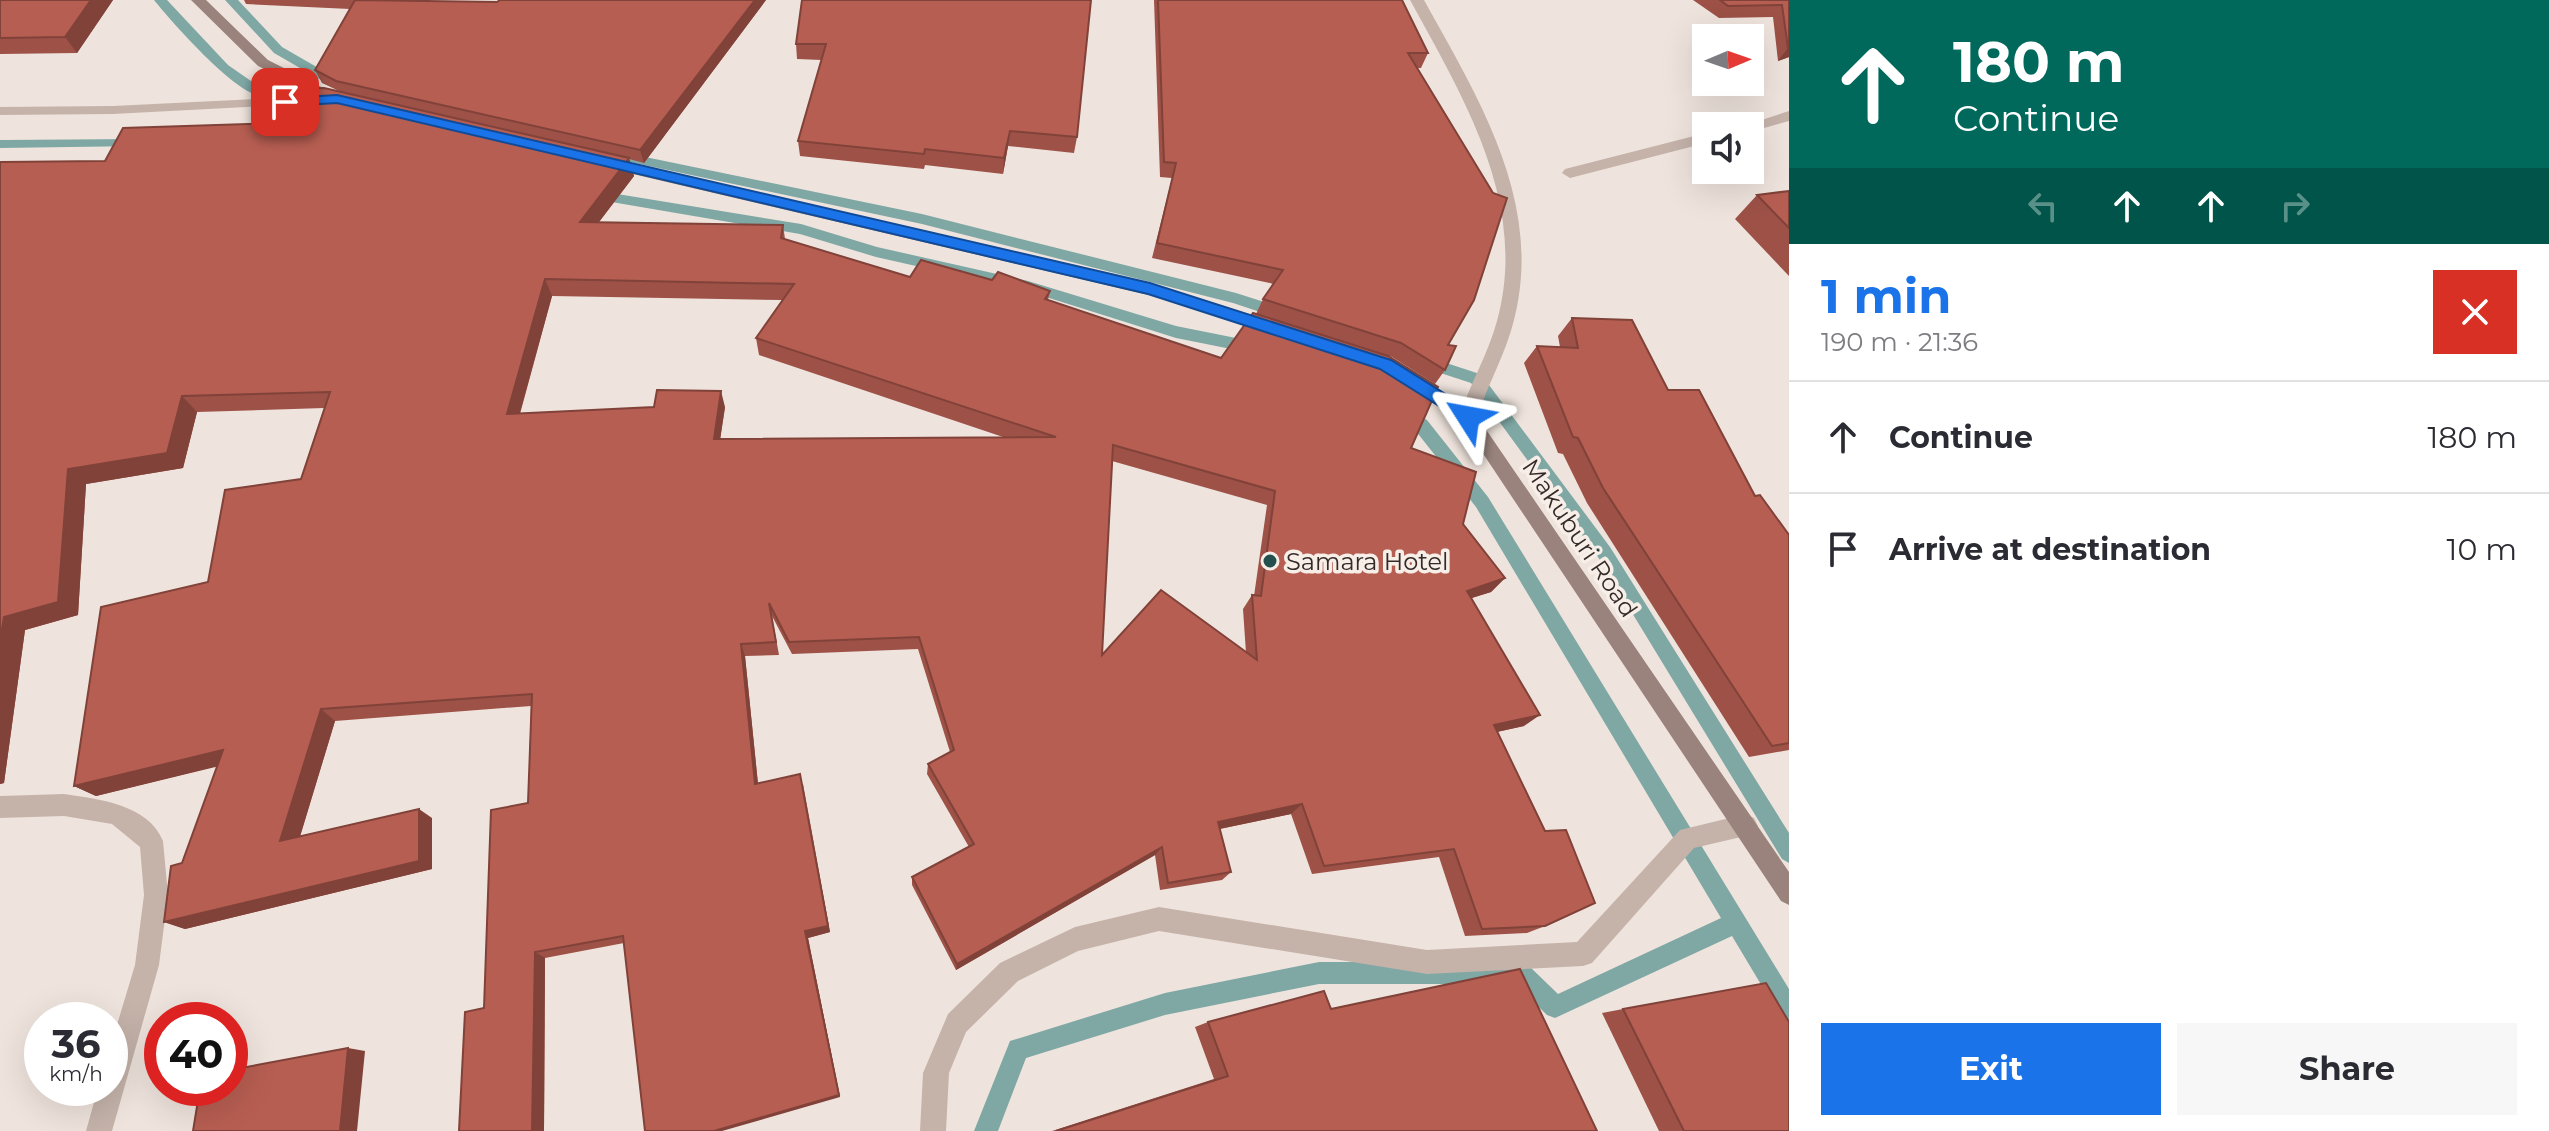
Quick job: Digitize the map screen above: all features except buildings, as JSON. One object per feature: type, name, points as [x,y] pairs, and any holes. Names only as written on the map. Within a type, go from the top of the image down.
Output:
[{"type":"street","points":[[198,0],[263,63],[345,101]]},
{"type":"street","points":[[1417,0],[1485,126],[1511,203],[1517,248],[1506,320],[1468,417]]},
{"type":"street","points":[[0,111],[345,101]]},
{"type":"street","points":[[1764,123],[1789,116]]},
{"type":"street","points":[[1570,173],[1692,142]]},
{"type":"street","points":[[588,160],[1150,289],[1291,333]]},
{"type":"street","name":"Makuburi Road","points":[[1397,371],[1468,417],[1789,893]]},
{"type":"street","points":[[0,807],[64,805],[117,814],[151,841],[156,895],[147,965],[99,1131]]},
{"type":"street","points":[[933,1131],[936,1073],[957,1023],[1009,972],[1075,939],[1159,919],[1427,962],[1583,954],[1688,838],[1746,826]]},
{"type":"waterway","points":[[160,0],[224,68],[259,93]]},
{"type":"waterway","points":[[231,0],[278,50],[337,84]]},
{"type":"waterway","points":[[0,144],[137,143]]},
{"type":"waterway","points":[[621,156],[922,219],[1236,298],[1281,313]]},
{"type":"waterway","points":[[593,195],[801,229],[876,252],[1028,286],[1176,332],[1256,348]]},
{"type":"waterway","points":[[1422,361],[1483,381],[1479,383],[1604,552],[1789,852]]},
{"type":"waterway","points":[[1403,413],[1421,425],[1482,502],[1789,1010]]},
{"type":"waterway","points":[[986,1131],[1018,1049],[1165,1004],[1319,973],[1520,973],[1555,1007],[1736,923]]},
{"type":"place","name":"Samara Hotel","points":[[1270,561]]},
{"type":"route","points":[[285,102],[337,99],[1150,289],[1385,365],[1468,417]]}]
